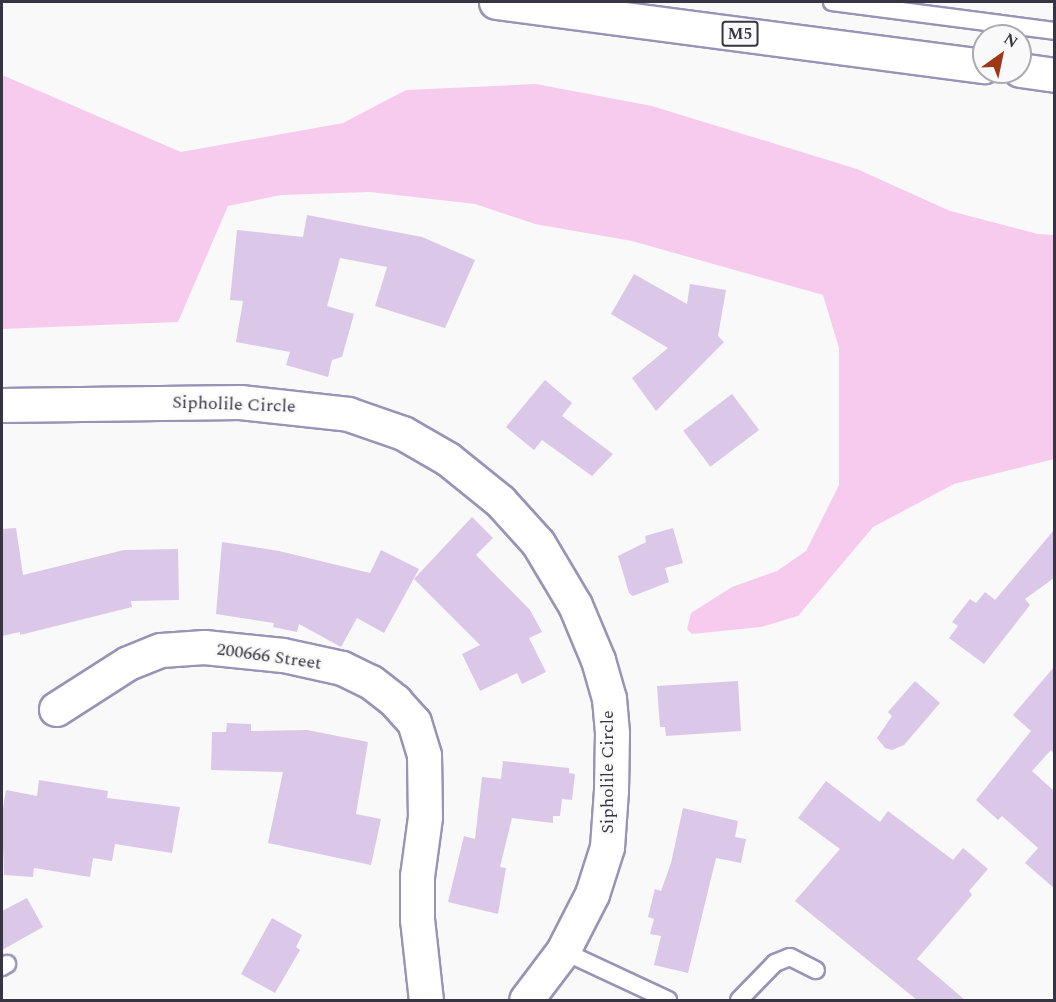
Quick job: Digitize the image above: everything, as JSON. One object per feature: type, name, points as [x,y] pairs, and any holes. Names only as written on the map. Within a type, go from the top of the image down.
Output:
[{"type":"street","name":"M5","points":[[496,2],[972,64]]},
{"type":"street","points":[[1032,72],[1054,75]]},
{"type":"street","name":"Sipholile Circle","points":[[2,405],[240,402],[348,414],[403,433],[448,459],[500,501],[538,543],[575,605],[609,698],[612,733],[607,847],[592,894],[563,951],[526,1000]]},
{"type":"street","name":"200666 Street","points":[[56,709],[128,663],[161,650],[204,647],[283,655],[342,668],[372,682],[395,701],[414,722],[424,755],[425,817],[417,876],[417,919],[426,1000]]},
{"type":"lane","points":[[832,2],[1054,31]]},
{"type":"lane","points":[[563,951],[668,1000]]},
{"type":"lane","points":[[739,1000],[775,963],[790,957],[816,970]]},
{"type":"shaded area","points":[[2,75],[181,152],[343,123],[406,90],[536,84],[652,106],[857,169],[950,211],[1038,234],[1054,235],[1054,459],[954,484],[873,527],[798,616],[761,627],[692,634],[687,629],[691,613],[732,587],[777,571],[806,551],[839,485],[839,348],[823,295],[632,241],[535,224],[475,204],[370,192],[281,195],[228,206],[178,322],[2,329]]},
{"type":"building","points":[[307,215],[422,237],[475,260],[445,328],[375,306],[387,267],[340,258],[327,306],[354,314],[342,357],[332,360],[328,377],[286,365],[290,352],[236,342],[243,301],[230,300],[237,230],[303,237]]},
{"type":"building","points":[[634,274],[687,304],[690,284],[726,290],[718,336],[724,342],[656,411],[632,378],[668,348],[611,314]]},
{"type":"building","points":[[545,380],[572,403],[562,416],[613,454],[592,476],[542,440],[534,450],[506,427]]},
{"type":"building","points":[[732,394],[759,430],[710,467],[683,431]]},
{"type":"building","points":[[472,517],[493,538],[476,555],[530,610],[542,632],[529,638],[546,672],[522,684],[517,673],[480,691],[462,654],[480,645],[414,579]]},
{"type":"building","points":[[16,528],[23,575],[124,550],[178,549],[179,600],[131,601],[132,607],[20,635],[20,632],[2,636],[2,529]]},
{"type":"building","points":[[673,528],[683,563],[665,568],[669,582],[633,596],[629,593],[618,556],[646,542],[645,536]]},
{"type":"building","points":[[1054,530],[1054,578],[1025,599],[1030,605],[984,664],[949,638],[958,626],[952,622],[970,599],[976,603],[985,592],[995,600]]},
{"type":"building","points":[[222,542],[279,551],[370,573],[381,550],[419,569],[384,633],[357,618],[341,647],[299,624],[297,632],[273,627],[274,623],[216,614]]},
{"type":"building","points":[[1054,667],[1054,754],[1051,750],[1032,771],[1054,791],[1054,888],[1025,863],[1038,848],[1002,816],[998,820],[976,800],[1031,731],[1013,715]]},
{"type":"building","points":[[738,681],[741,731],[666,736],[665,727],[660,727],[657,686]]},
{"type":"building","points":[[915,681],[940,703],[904,745],[892,750],[885,748],[877,738],[892,716],[888,712]]},
{"type":"building","points":[[227,723],[251,724],[251,731],[307,730],[368,742],[356,814],[381,819],[371,865],[268,843],[283,772],[211,770],[212,732],[226,732]]},
{"type":"building","points":[[503,761],[569,768],[569,773],[575,774],[572,800],[562,799],[560,816],[553,816],[553,823],[512,818],[500,867],[506,868],[498,914],[448,902],[464,836],[475,839],[482,777],[501,779]]},
{"type":"building","points":[[39,780],[108,791],[107,798],[180,807],[172,853],[115,844],[112,861],[93,858],[90,877],[34,868],[33,877],[4,875],[2,815],[6,790],[37,796]]},
{"type":"building","points":[[826,781],[880,822],[888,811],[953,860],[963,848],[988,869],[969,891],[972,895],[917,959],[965,1000],[917,1000],[795,901],[840,849],[798,818]]},
{"type":"building","points":[[683,808],[738,821],[735,837],[746,839],[741,863],[716,858],[688,973],[654,965],[661,936],[650,934],[654,919],[648,917],[655,889],[661,891],[671,863]]},
{"type":"building","points":[[27,898],[43,927],[2,950],[2,911]]},
{"type":"building","points":[[272,918],[302,935],[296,947],[300,950],[275,993],[241,974]]}]
